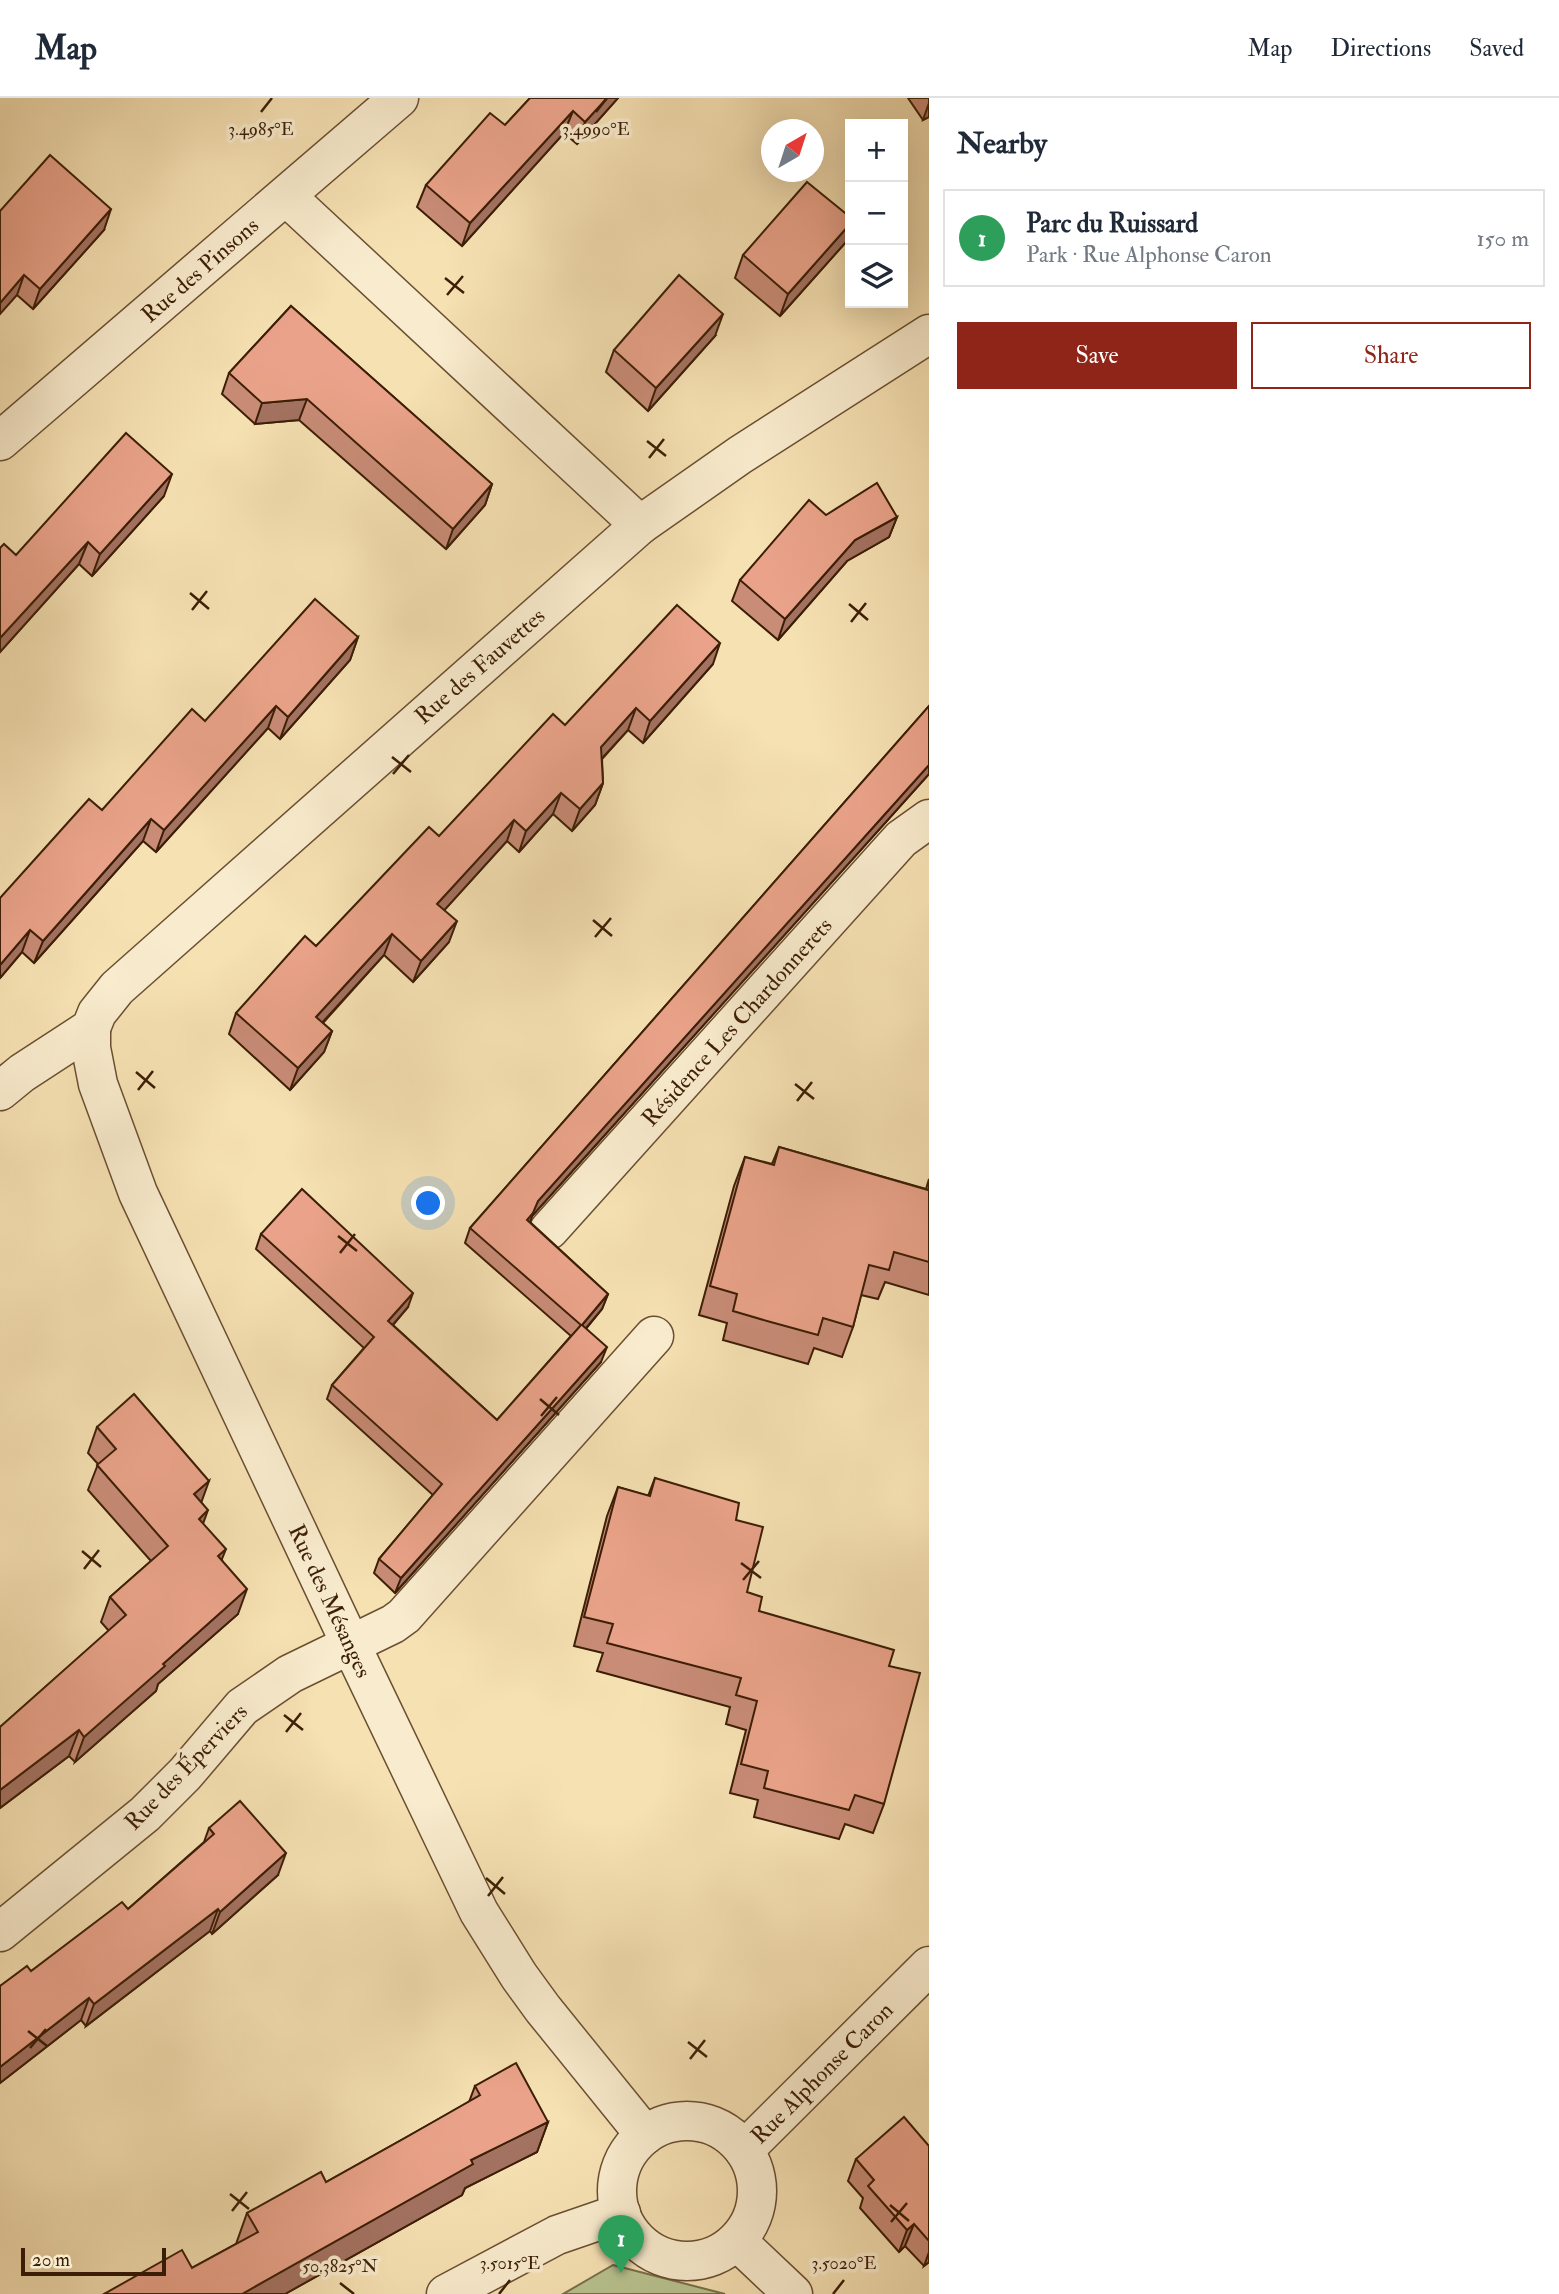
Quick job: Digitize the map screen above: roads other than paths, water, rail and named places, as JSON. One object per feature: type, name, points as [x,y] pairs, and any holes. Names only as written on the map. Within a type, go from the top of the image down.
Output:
[{"type":"street","name":"Rue des Pinsons","points":[[0,441],[399,98]]},
{"type":"street","points":[[286,196],[640,525]]},
{"type":"street","name":"Rue des Fauvettes","points":[[0,1091],[22,1073],[91,1028],[97,1013],[117,988],[640,525],[740,455],[929,334]]},
{"type":"street","name":"Résidence Les Chardonnerets","points":[[549,1230],[901,839],[929,819]]},
{"type":"street","name":"Rue des Mésanges","points":[[91,1028],[91,1048],[97,1084],[126,1166],[351,1646],[489,1930],[564,2037],[645,2135]]},
{"type":"street","points":[[351,1646],[393,1625],[416,1604],[654,1336]]},
{"type":"street","name":"Rue des Éperviers","points":[[0,1933],[152,1808],[242,1707],[290,1674],[351,1646]]},
{"type":"street","name":"Rue Alphonse Caron","points":[[744,2150],[929,1966]]},
{"type":"street","points":[[676,2122],[698,2122],[728,2134],[744,2150],[757,2180],[757,2202],[750,2223],[737,2241],[709,2258],[688,2262],[666,2258],[646,2249],[631,2233],[621,2213],[617,2192],[620,2170],[630,2150],[645,2135],[676,2122]]},
{"type":"street","points":[[446,2294],[557,2235],[621,2213]]},
{"type":"street","points":[[737,2241],[793,2294]]},
{"type":"place","name":"Parc du Ruissard","points":[[621,2273]]}]
